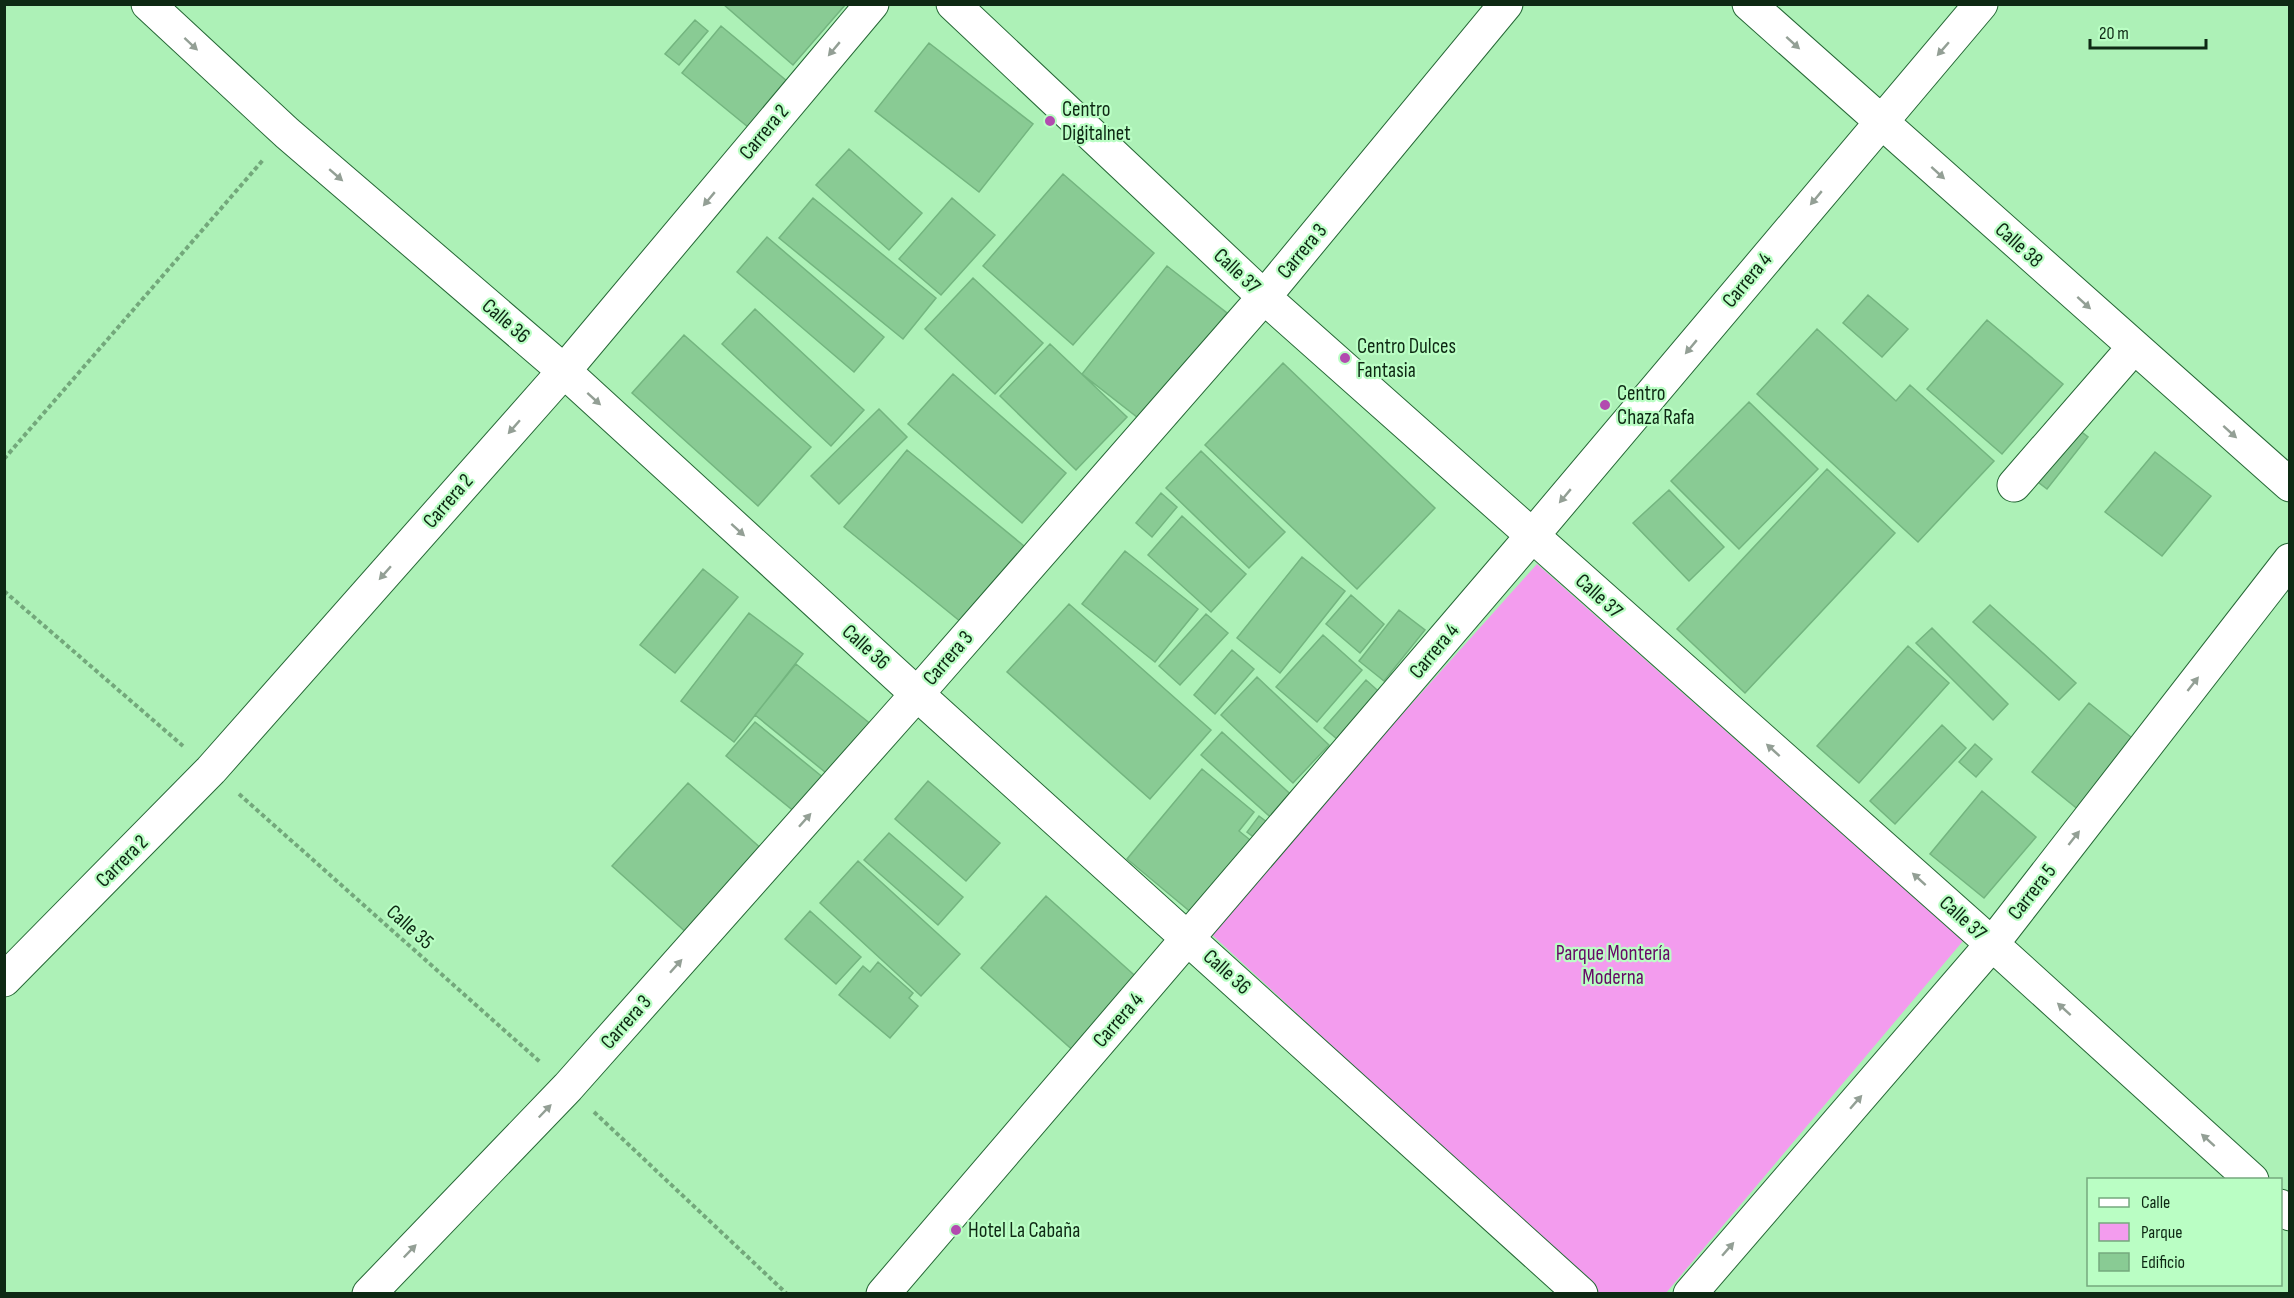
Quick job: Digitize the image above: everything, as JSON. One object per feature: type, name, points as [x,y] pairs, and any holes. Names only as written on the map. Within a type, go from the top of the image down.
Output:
[{"type":"street","name":"Calle 36","points":[[148,4],[287,133],[564,371],[917,694],[1581,1293]]},
{"type":"street","name":"Carrera 2","points":[[4,980],[211,770],[564,371],[872,4]]},
{"type":"street","name":"Calle 37","points":[[953,4],[1264,297],[1992,944],[2251,1178]]},
{"type":"street","name":"Carrera 3","points":[[369,1293],[568,1087],[917,694],[1264,297],[1506,4]]},
{"type":"street","name":"Calle 38","points":[[1749,4],[2289,485]]},
{"type":"street","name":"Carrera 4","points":[[883,1293],[1532,536],[1981,4]]},
{"type":"street","points":[[2014,485],[2134,347]]},
{"type":"street","name":"Carrera 5","points":[[1690,1293],[1992,944],[2289,560]]},
{"type":"path","points":[[4,459],[287,133]]},
{"type":"path","name":"Calle 35","points":[[4,591],[211,770],[568,1087],[787,1293]]},
{"type":"green space","name":"Parque Montería Moderna","points":[[1537,564],[1963,941],[1666,1293],[1600,1294],[1208,931]]},
{"type":"building","points":[[723,4],[846,4],[793,65]]},
{"type":"building","points":[[695,20],[708,31],[679,65],[665,54]]},
{"type":"building","points":[[721,26],[787,81],[748,127],[682,73]]},
{"type":"building","points":[[929,43],[1033,124],[979,192],[875,111]]},
{"type":"building","points":[[849,149],[922,213],[889,250],[816,185]]},
{"type":"building","points":[[1063,174],[1154,253],[1073,345],[983,266]]},
{"type":"building","points":[[813,198],[936,298],[903,339],[779,238]]},
{"type":"building","points":[[952,198],[995,235],[941,295],[899,259]]},
{"type":"building","points":[[767,237],[884,337],[854,372],[737,272]]},
{"type":"building","points":[[1167,266],[1227,313],[1142,421],[1082,374]]},
{"type":"building","points":[[973,278],[1043,343],[995,394],[925,329]]},
{"type":"building","points":[[1868,295],[1908,329],[1882,357],[1843,323]]},
{"type":"building","points":[[755,309],[864,410],[831,446],[722,344]]},
{"type":"building","points":[[1987,320],[2063,384],[2002,454],[1927,389]]},
{"type":"building","points":[[1817,329],[1896,401],[1910,385],[1994,461],[1918,542],[1757,394]]},
{"type":"building","points":[[684,335],[811,447],[758,506],[632,393]]},
{"type":"building","points":[[1050,344],[1127,417],[1076,470],[1000,396]]},
{"type":"building","points":[[1283,363],[1435,508],[1357,589],[1205,445]]},
{"type":"building","points":[[953,374],[1066,473],[1022,523],[908,424]]},
{"type":"building","points":[[1749,402],[1818,469],[1739,549],[1671,481]]},
{"type":"building","points":[[879,409],[907,437],[839,504],[811,476]]},
{"type":"building","points":[[2062,417],[2088,437],[2047,489],[2021,469]]},
{"type":"building","points":[[907,450],[1024,546],[961,622],[844,527]]},
{"type":"building","points":[[1201,451],[1285,532],[1249,568],[1166,488]]},
{"type":"building","points":[[2155,452],[2211,496],[2162,556],[2105,512]]},
{"type":"building","points":[[1827,469],[1895,533],[1745,693],[1677,629]]},
{"type":"building","points":[[1669,490],[1724,547],[1689,581],[1633,523]]},
{"type":"building","points":[[1161,493],[1177,507],[1152,537],[1136,523]]},
{"type":"building","points":[[1182,516],[1246,574],[1211,612],[1148,555]]},
{"type":"building","points":[[1125,551],[1198,609],[1155,662],[1082,604]]},
{"type":"building","points":[[1302,557],[1345,591],[1280,673],[1237,638]]},
{"type":"building","points":[[703,569],[738,597],[675,673],[640,645]]},
{"type":"building","points":[[1351,595],[1384,624],[1360,653],[1326,624]]},
{"type":"building","points":[[1069,604],[1211,730],[1150,799],[1007,672]]},
{"type":"building","points":[[1990,605],[2076,683],[2059,700],[1973,622]]},
{"type":"building","points":[[1399,610],[1425,630],[1384,681],[1359,661]]},
{"type":"building","points":[[749,613],[803,654],[734,742],[681,701]]},
{"type":"building","points":[[1206,614],[1228,633],[1180,685],[1159,666]]},
{"type":"building","points":[[1932,628],[2008,704],[1993,720],[1916,643]]},
{"type":"building","points":[[1323,635],[1362,670],[1317,722],[1276,687]]},
{"type":"building","points":[[1908,646],[1949,683],[1859,783],[1817,746]]},
{"type":"building","points":[[1232,650],[1254,669],[1215,714],[1194,695]]},
{"type":"building","points":[[796,664],[877,729],[836,781],[755,715]]},
{"type":"building","points":[[1257,677],[1329,745],[1293,783],[1221,715]]},
{"type":"building","points":[[1366,680],[1386,698],[1344,745],[1324,728]]},
{"type":"building","points":[[2089,703],[2137,742],[2080,811],[2032,772]]},
{"type":"building","points":[[755,722],[830,783],[801,817],[726,756]]},
{"type":"building","points":[[1942,725],[1966,748],[1895,824],[1870,801]]},
{"type":"building","points":[[1222,732],[1297,800],[1277,823],[1201,755]]},
{"type":"building","points":[[1975,744],[1992,759],[1976,777],[1959,762]]},
{"type":"building","points":[[1202,769],[1254,812],[1239,831],[1260,848],[1199,919],[1127,859]]},
{"type":"building","points":[[928,781],[1000,843],[966,881],[895,819]]},
{"type":"building","points":[[688,783],[773,859],[698,943],[612,866]]},
{"type":"building","points":[[1982,791],[2036,837],[1984,898],[1930,854]]},
{"type":"building","points":[[1259,816],[1272,826],[1260,842],[1247,832]]},
{"type":"building","points":[[889,833],[963,897],[938,925],[864,860]]},
{"type":"building","points":[[858,861],[960,954],[921,996],[820,903]]},
{"type":"building","points":[[1046,896],[1142,982],[1077,1054],[981,968]]},
{"type":"building","points":[[810,911],[861,957],[836,984],[785,939]]},
{"type":"building","points":[[878,962],[913,993],[909,998],[918,1006],[890,1038],[839,995],[863,966],[870,972]]},
{"type":"place","name":"Centro Digitalnet","points":[[1050,121]]},
{"type":"place","name":"Centro Dulces Fantasia","points":[[1345,358]]},
{"type":"place","name":"Centro Chaza Rafa","points":[[1605,405]]},
{"type":"place","name":"Hotel La Cabaña","points":[[956,1230]]}]
